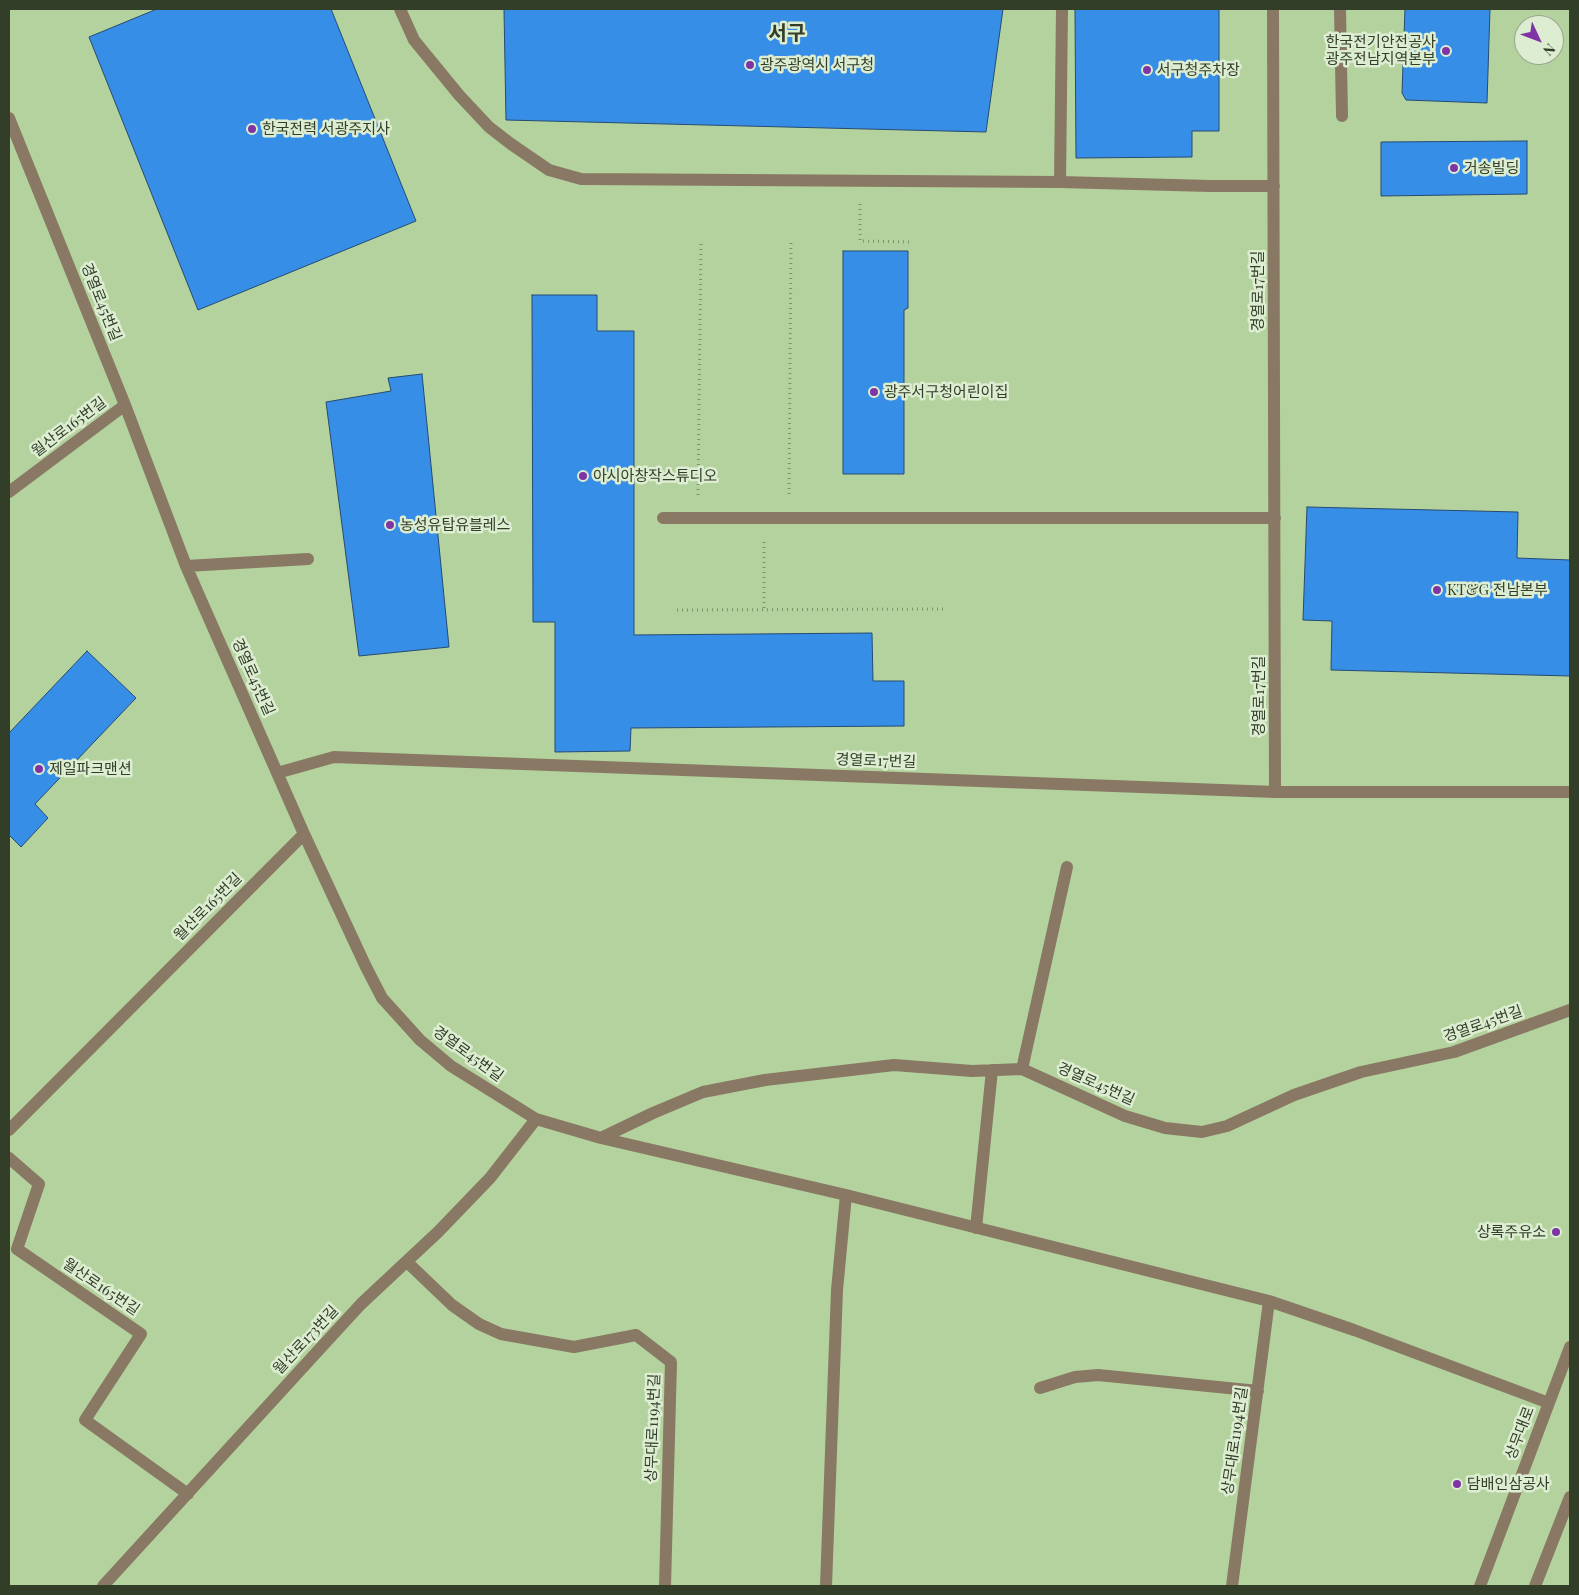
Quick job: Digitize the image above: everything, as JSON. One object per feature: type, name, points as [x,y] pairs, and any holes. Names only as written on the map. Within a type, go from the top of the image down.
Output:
[{"type":"street","points":[[400,9],[414,40],[459,95],[489,127],[549,170],[581,179],[1060,182],[1274,186]]},
{"type":"street","points":[[1060,182],[1062,9]]},
{"type":"street","name":"경열로17번길","points":[[277,773],[334,757],[1275,792],[1273,9]]},
{"type":"street","points":[[1340,9],[1342,116]]},
{"type":"street","name":"경열로45번길","points":[[9,118],[125,405],[186,566],[304,834],[366,967],[382,998],[420,1040],[451,1066],[536,1119],[601,1138],[846,1195],[1269,1301],[1354,1330],[1549,1402]]},
{"type":"street","name":"월산로165번길","points":[[9,492],[125,405]]},
{"type":"street","points":[[663,518],[1275,518]]},
{"type":"street","points":[[186,566],[308,559]]},
{"type":"street","points":[[1275,792],[1570,792]]},
{"type":"street","name":"월산로165번길","points":[[9,1130],[304,834]]},
{"type":"street","points":[[1022,1069],[1067,867]]},
{"type":"street","name":"경열로45번길","points":[[601,1138],[703,1092],[765,1080],[894,1065],[972,1071],[1022,1069],[1125,1116],[1165,1128],[1202,1132],[1227,1126],[1294,1096],[1361,1072],[1454,1052],[1570,1010]]},
{"type":"street","points":[[976,1228],[992,1070]]},
{"type":"street","name":"월산로173번길","points":[[103,1586],[316,1352],[490,1178],[536,1119]]},
{"type":"street","name":"월산로165번길","points":[[9,1158],[39,1184],[17,1249],[141,1334],[85,1420],[188,1494]]},
{"type":"street","points":[[826,1582],[838,1290],[846,1195]]},
{"type":"street","name":"상무대로1194번길","points":[[407,1262],[452,1305],[479,1324],[501,1334],[574,1346],[636,1335],[671,1362],[665,1586]]},
{"type":"street","name":"상무대로1194번길","points":[[1232,1586],[1269,1301]]},
{"type":"street","name":"상무대로","points":[[1482,1581],[1570,1348]]},
{"type":"street","points":[[1040,1388],[1075,1377],[1098,1374],[1258,1391]]},
{"type":"street","points":[[1535,1586],[1570,1497]]},
{"type":"street","points":[[1474,1586],[1482,1581]]},
{"type":"path","points":[[860,181],[860,241],[913,242]]},
{"type":"path","points":[[697,518],[701,240]]},
{"type":"path","points":[[789,518],[791,241]]},
{"type":"path","points":[[764,517],[764,609]]},
{"type":"path","points":[[677,610],[943,610]]},
{"type":"building","name":"한국전력 서광주지사","points":[[157,9],[331,9],[416,221],[198,310],[89,37]]},
{"type":"building","name":"광주광역시 서구청","points":[[504,9],[1003,9],[986,132],[506,120]]},
{"type":"building","name":"서구청주차장","points":[[1075,9],[1219,9],[1219,131],[1192,131],[1192,157],[1076,158]]},
{"type":"building","name":"한국전기안전공사 광주전남지역본부","points":[[1405,9],[1490,9],[1487,103],[1406,100],[1402,93]]},
{"type":"building","name":"거송빌딩","points":[[1527,141],[1527,194],[1381,196],[1381,142]]},
{"type":"building","name":"광주서구청어린이집","points":[[843,251],[908,251],[908,308],[904,310],[904,474],[843,474]]},
{"type":"building","name":"아시아창작스튜디오","points":[[532,295],[597,295],[597,331],[634,331],[634,635],[872,633],[873,681],[904,681],[904,726],[631,728],[630,751],[555,752],[555,622],[533,622]]},
{"type":"building","name":"농성유탑유블레스","points":[[422,374],[449,647],[359,656],[326,402],[391,391],[388,378]]},
{"type":"building","name":"KT&G 전남본부","points":[[1307,507],[1518,512],[1517,558],[1570,560],[1570,676],[1331,670],[1332,621],[1303,620]]},
{"type":"building","name":"제일파크맨션","points":[[87,651],[136,698],[35,804],[48,818],[21,847],[9,835],[9,733]]},
{"type":"place","name":"한국전기안전공사 광주전남지역본부","points":[[1446,51]]},
{"type":"place","name":"광주광역시 서구청","points":[[750,65]]},
{"type":"place","name":"서구청주차장","points":[[1147,70]]},
{"type":"place","name":"한국전력 서광주지사","points":[[252,129]]},
{"type":"place","name":"거송빌딩","points":[[1454,168]]},
{"type":"place","name":"광주서구청어린이집","points":[[874,392]]},
{"type":"place","name":"아시아창작스튜디오","points":[[583,476]]},
{"type":"place","name":"농성유탑유블레스","points":[[390,525]]},
{"type":"place","name":"KT&G 전남본부","points":[[1437,590]]},
{"type":"place","name":"제일파크맨션","points":[[39,769]]},
{"type":"place","name":"상록주유소","points":[[1556,1232]]},
{"type":"place","name":"담배인삼공사","points":[[1457,1484]]},
{"type":"district","name":"서구","points":[[787,34]]}]
